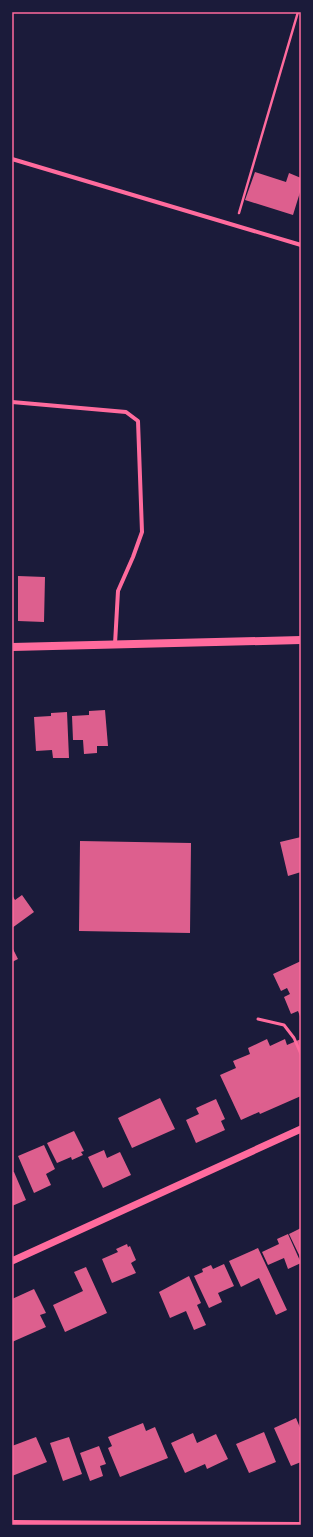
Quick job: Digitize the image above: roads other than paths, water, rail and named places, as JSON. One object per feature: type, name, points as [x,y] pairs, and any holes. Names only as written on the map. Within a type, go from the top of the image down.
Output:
[{"type":"main road","points":[[12,647],[301,640]]},
{"type":"street","points":[[12,159],[301,245]]},
{"type":"street","points":[[12,402],[126,412],[138,421],[142,532],[118,591],[116,644]]},
{"type":"street","points":[[12,1261],[301,1129]]},
{"type":"street","points":[[12,1522],[301,1524]]},
{"type":"lane","points":[[258,1019],[284,1025],[294,1038],[301,1054]]}]
